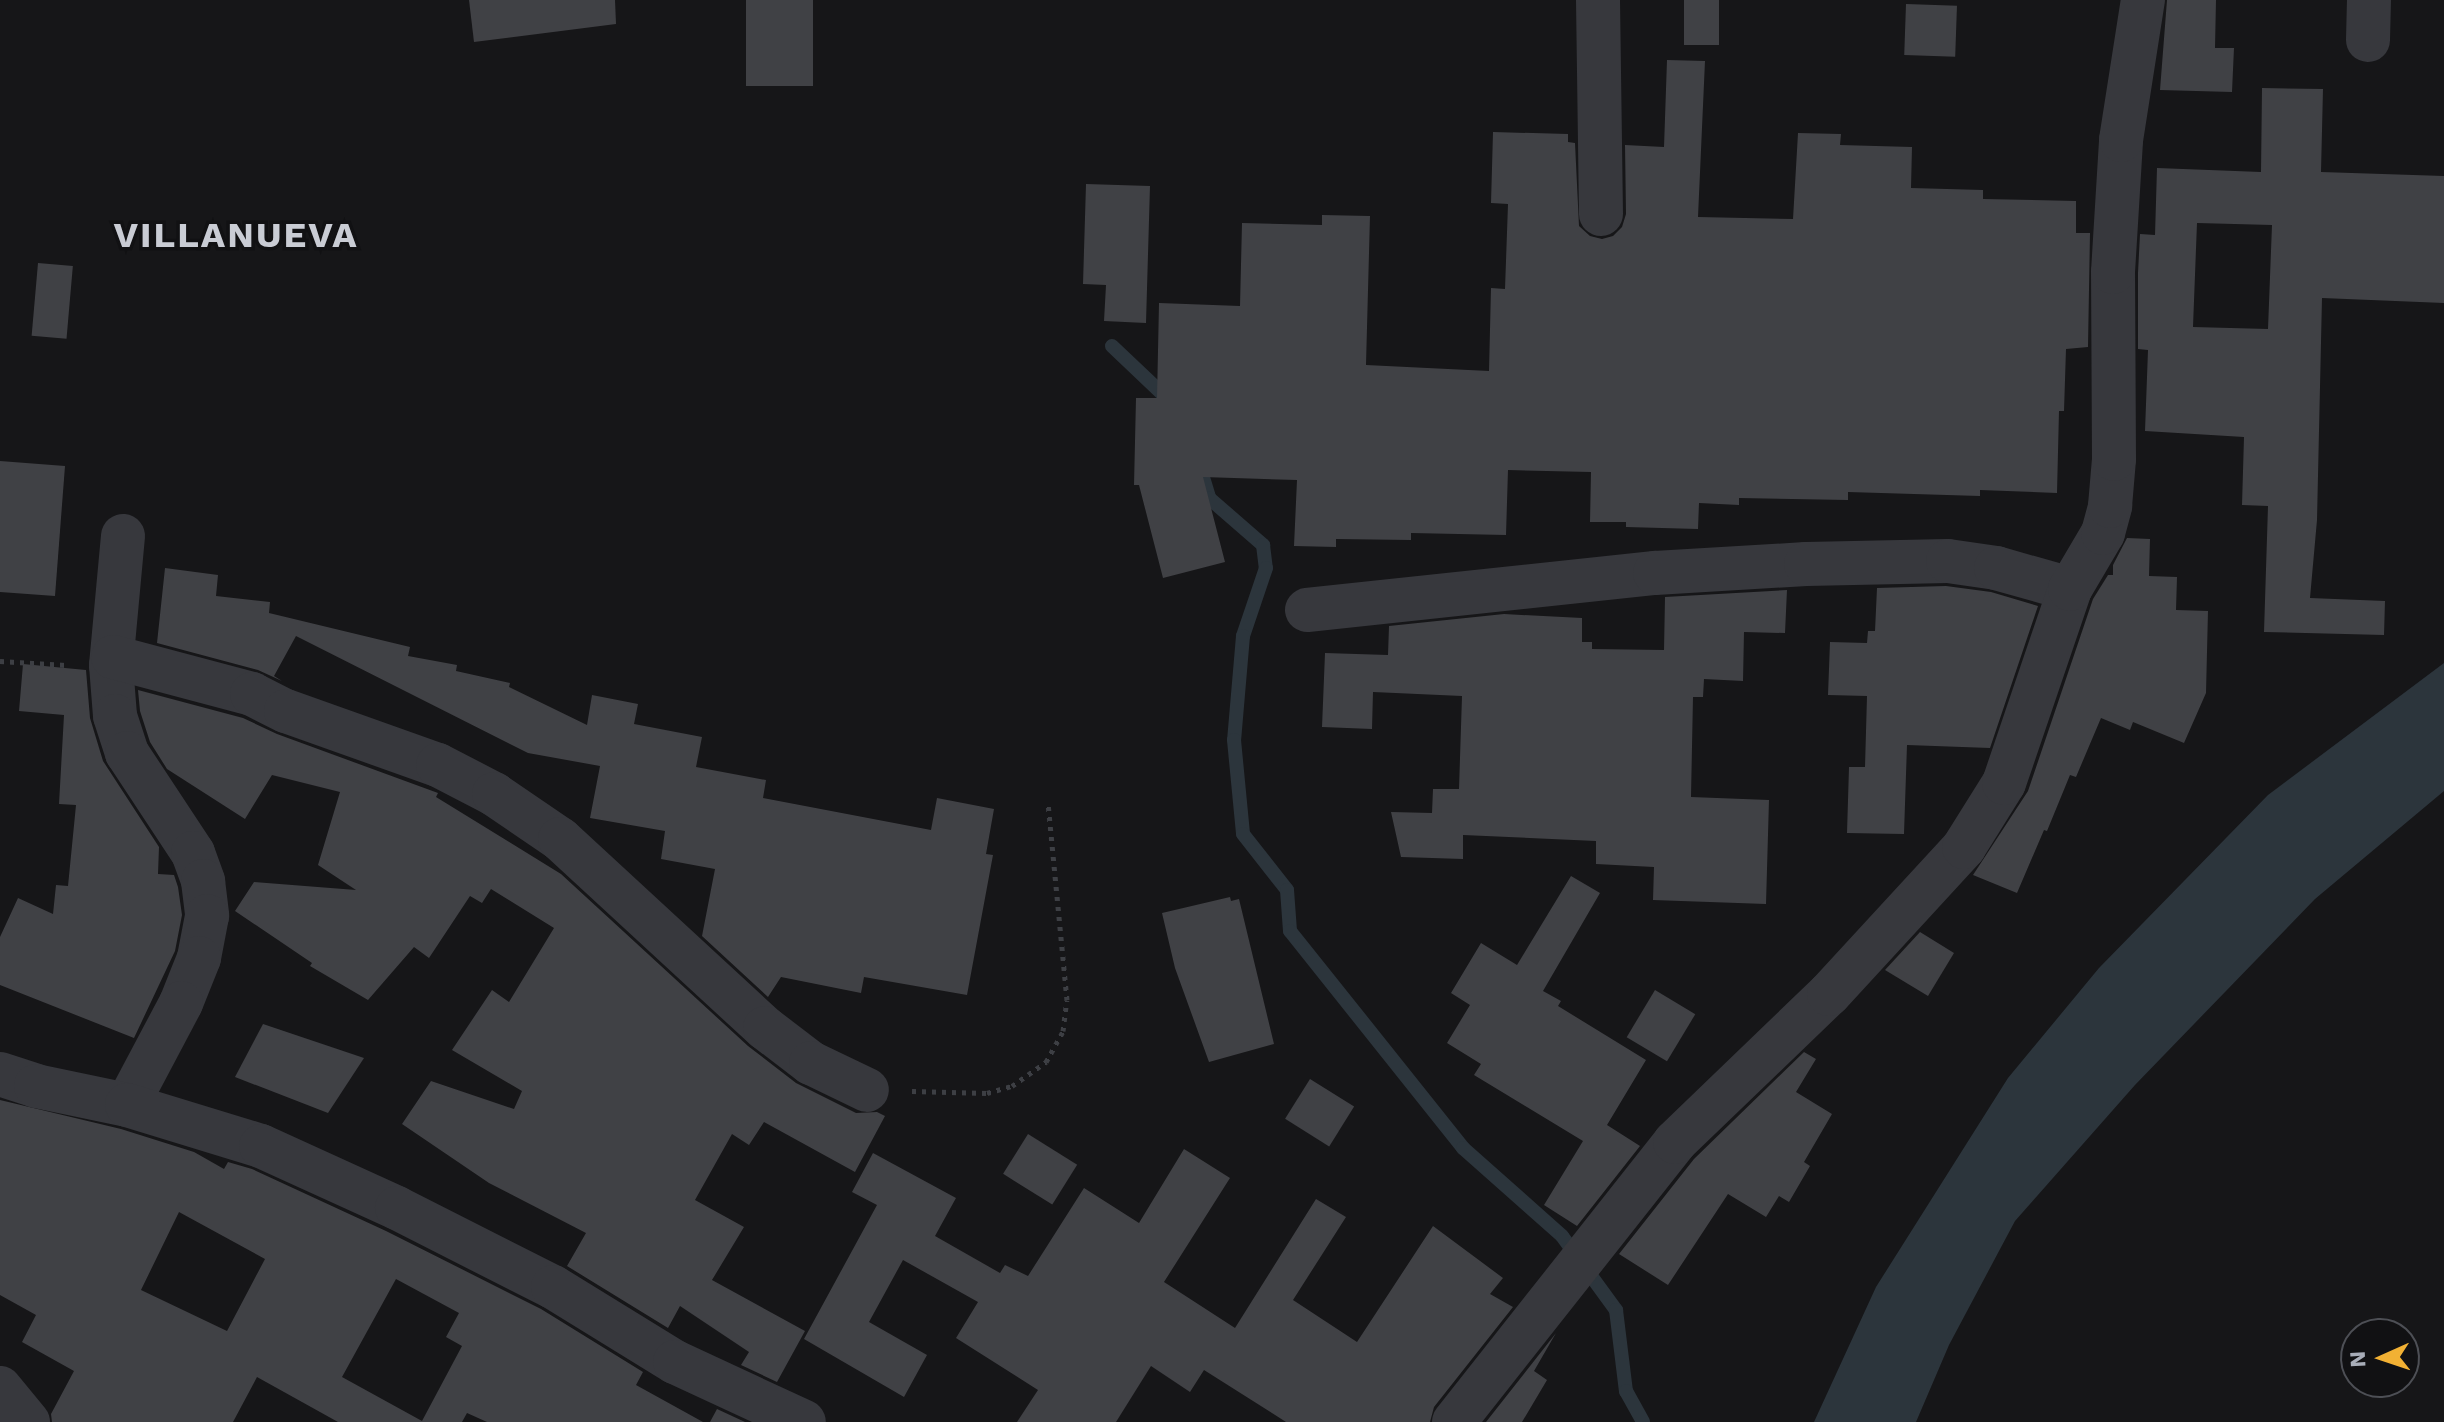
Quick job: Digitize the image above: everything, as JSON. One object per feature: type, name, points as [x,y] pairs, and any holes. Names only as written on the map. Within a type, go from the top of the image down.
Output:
[{"type":"street","points":[[1598,0],[1601,214]]},
{"type":"street","points":[[1454,1422],[1675,1142],[1829,994],[1964,847],[2004,783],[2070,589],[2103,533],[2110,506],[2114,459],[2113,272],[2121,140],[2143,0]]},
{"type":"street","points":[[123,536],[112,661],[120,736],[193,853],[203,881],[207,916],[199,958],[181,1003],[127,1105]]},
{"type":"street","points":[[1307,610],[1655,573],[1806,564],[1948,561],[1996,568],[2070,589]]},
{"type":"street","points":[[112,661],[252,694],[286,711],[438,765],[494,794],[560,839],[765,1028],[811,1063],[867,1090]]},
{"type":"street","points":[[0,1074],[36,1086],[127,1105],[261,1146],[397,1208],[553,1287],[675,1362],[804,1422]]},
{"type":"street","points":[[0,1388],[28,1422]]},
{"type":"path","points":[[0,661],[112,661]]},
{"type":"path","points":[[867,1090],[987,1093],[1012,1086],[1046,1062],[1063,1031],[1067,1000],[1048,803]]},
{"type":"shaded area","points":[[2444,663],[2444,791],[2315,899],[2135,1085],[2015,1221],[1949,1345],[1916,1422],[1814,1422],[1876,1287],[2008,1078],[2099,968],[2268,795]]},
{"type":"building","points":[[469,0],[615,0],[616,24],[474,42]]},
{"type":"building","points":[[746,0],[813,0],[813,86],[746,86]]},
{"type":"building","points":[[1684,0],[1719,0],[1719,45],[1684,45]]},
{"type":"building","points":[[2167,0],[2216,0],[2215,48],[2234,48],[2232,92],[2160,90]]},
{"type":"building","points":[[1906,4],[1957,6],[1955,57],[1904,55]]},
{"type":"building","points":[[1667,60],[1705,61],[1698,217],[1793,219],[1798,133],[1841,134],[1840,145],[1912,147],[1911,188],[1983,190],[1983,199],[2076,201],[2076,233],[2090,233],[2088,347],[2066,349],[2064,411],[2059,411],[2057,493],[1980,490],[1980,496],[1848,492],[1848,500],[1739,498],[1739,505],[1699,503],[1698,529],[1626,527],[1626,522],[1590,522],[1591,472],[1508,470],[1506,535],[1411,533],[1411,540],[1336,539],[1336,547],[1294,546],[1297,480],[1203,477],[1225,562],[1163,578],[1139,485],[1134,485],[1136,398],[1157,398],[1159,303],[1240,306],[1242,223],[1322,225],[1322,215],[1370,216],[1366,365],[1489,371],[1491,288],[1505,289],[1508,204],[1491,203],[1493,132],[1568,134],[1568,142],[1575,143],[1579,226],[1590,236],[1602,239],[1613,236],[1622,227],[1626,214],[1625,145],[1664,147]]},
{"type":"building","points":[[2262,88],[2323,89],[2321,172],[2444,176],[2444,303],[2322,298],[2317,520],[2310,598],[2385,601],[2384,635],[2264,632],[2268,506],[2242,505],[2244,437],[2145,431],[2148,350],[2138,349],[2138,273],[2140,234],[2155,235],[2157,168],[2261,172]],"holes":[[[2197,223],[2272,225],[2268,329],[2193,327]]]},
{"type":"building","points":[[1086,184],[1150,186],[1146,323],[1104,321],[1106,285],[1083,284]]},
{"type":"building","points":[[38,263],[73,266],[67,339],[32,336]]},
{"type":"building","points":[[0,461],[65,466],[55,596],[0,592]]},
{"type":"building","points":[[2127,538],[2150,539],[2149,576],[2177,577],[2176,610],[2208,611],[2206,693],[2184,743],[2133,722],[2130,730],[2101,718],[2076,777],[2070,775],[2017,893],[1973,875],[2028,791],[2093,599],[2108,575],[2113,575],[2113,565]]},
{"type":"building","points":[[165,568],[218,575],[216,596],[270,602],[269,613],[410,647],[408,656],[457,665],[456,671],[510,683],[509,687],[587,725],[592,695],[638,704],[634,724],[702,737],[696,767],[766,780],[763,798],[931,830],[937,798],[994,809],[986,854],[993,855],[967,995],[864,977],[861,993],[781,977],[768,997],[702,936],[715,869],[661,859],[665,831],[590,818],[600,766],[528,753],[296,636],[274,676],[282,681],[258,670],[157,643]]},
{"type":"building","points":[[1946,586],[1991,592],[2038,606],[1990,748],[1907,745],[1904,834],[1847,833],[1849,767],[1865,767],[1867,696],[1828,695],[1830,642],[1867,643],[1868,631],[1875,631],[1877,588]]},
{"type":"building","points":[[1787,590],[1785,633],[1744,632],[1743,681],[1704,679],[1703,697],[1693,697],[1691,797],[1769,800],[1766,904],[1653,900],[1654,867],[1596,864],[1596,841],[1463,835],[1463,859],[1401,857],[1391,812],[1432,813],[1433,789],[1459,789],[1462,696],[1373,692],[1372,729],[1322,727],[1325,653],[1388,655],[1389,626],[1504,614],[1582,618],[1582,642],[1592,642],[1592,649],[1664,650],[1665,597]]},
{"type":"building","points":[[23,664],[86,670],[90,718],[103,761],[159,847],[158,874],[174,875],[178,887],[182,915],[175,951],[134,1038],[0,985],[0,937],[18,898],[53,914],[56,885],[68,886],[76,805],[59,804],[64,715],[19,711]]},
{"type":"building","points":[[138,690],[243,718],[277,734],[438,793],[436,797],[561,874],[748,1046],[796,1083],[856,1113],[877,1112],[885,1116],[855,1172],[764,1122],[749,1145],[732,1134],[695,1200],[744,1227],[712,1280],[805,1331],[777,1382],[741,1365],[749,1352],[680,1306],[668,1328],[567,1266],[586,1233],[489,1183],[402,1124],[431,1081],[514,1109],[522,1091],[452,1050],[492,990],[509,1002],[554,928],[491,889],[482,903],[470,896],[429,958],[414,947],[368,1000],[310,966],[312,963],[235,911],[254,882],[356,890],[318,865],[340,792],[272,775],[245,819],[167,769],[150,742],[140,711]]},
{"type":"building","points":[[1571,876],[1600,893],[1543,991],[1561,1001],[1558,1006],[1646,1060],[1607,1125],[1640,1146],[1577,1226],[1544,1205],[1583,1141],[1474,1075],[1481,1064],[1447,1043],[1470,1005],[1451,993],[1481,943],[1517,965]]},
{"type":"building","points":[[1230,897],[1231,901],[1239,899],[1274,1044],[1209,1062],[1175,968],[1162,913]]},
{"type":"building","points":[[1920,932],[1954,953],[1928,996],[1885,970]]},
{"type":"building","points":[[1655,990],[1695,1014],[1667,1061],[1627,1037]]},
{"type":"building","points":[[263,1024],[364,1058],[328,1113],[235,1077]]},
{"type":"building","points":[[1804,1052],[1816,1059],[1796,1092],[1832,1114],[1804,1162],[1810,1166],[1789,1202],[1779,1196],[1766,1217],[1728,1194],[1668,1285],[1619,1254],[1694,1159]]},
{"type":"building","points":[[1310,1079],[1354,1107],[1329,1146],[1285,1119]]},
{"type":"building","points":[[0,1100],[121,1129],[194,1152],[224,1169],[228,1162],[252,1169],[386,1231],[541,1309],[643,1372],[636,1385],[703,1422],[487,1422],[467,1413],[462,1422],[338,1422],[257,1377],[233,1422],[52,1422],[51,1414],[74,1371],[22,1342],[36,1315],[0,1295]],"holes":[[[179,1212],[265,1259],[227,1331],[141,1290]],[[396,1279],[459,1313],[446,1337],[462,1346],[422,1421],[342,1377]]]},
{"type":"building","points":[[1028,1134],[1077,1165],[1052,1205],[1003,1174]]},
{"type":"building","points":[[1184,1149],[1230,1178],[1164,1282],[1235,1328],[1316,1199],[1346,1217],[1293,1300],[1357,1342],[1433,1226],[1503,1278],[1490,1294],[1513,1307],[1434,1407],[1430,1422],[1286,1422],[1204,1370],[1190,1392],[1151,1366],[1116,1422],[1017,1422],[1038,1390],[956,1338],[978,1302],[903,1260],[869,1322],[927,1355],[904,1397],[804,1339],[877,1205],[852,1192],[873,1153],[956,1198],[935,1236],[1000,1273],[1005,1265],[1028,1276],[1084,1188],[1139,1223]]},
{"type":"building","points":[[1556,1333],[1534,1371],[1547,1380],[1522,1422],[1486,1422]]},
{"type":"building","points":[[717,1409],[745,1422],[710,1422]]},
{"type":"waterway","points":[[1112,346],[1169,400]]},
{"type":"waterway","points":[[1198,461],[1209,498],[1263,545],[1266,568],[1243,636],[1234,740],[1243,834],[1287,890],[1290,931],[1463,1148],[1562,1236],[1616,1310],[1626,1391],[1643,1422]]},
{"type":"district","name":"VILLANUEVA","points":[[236,236]]}]
